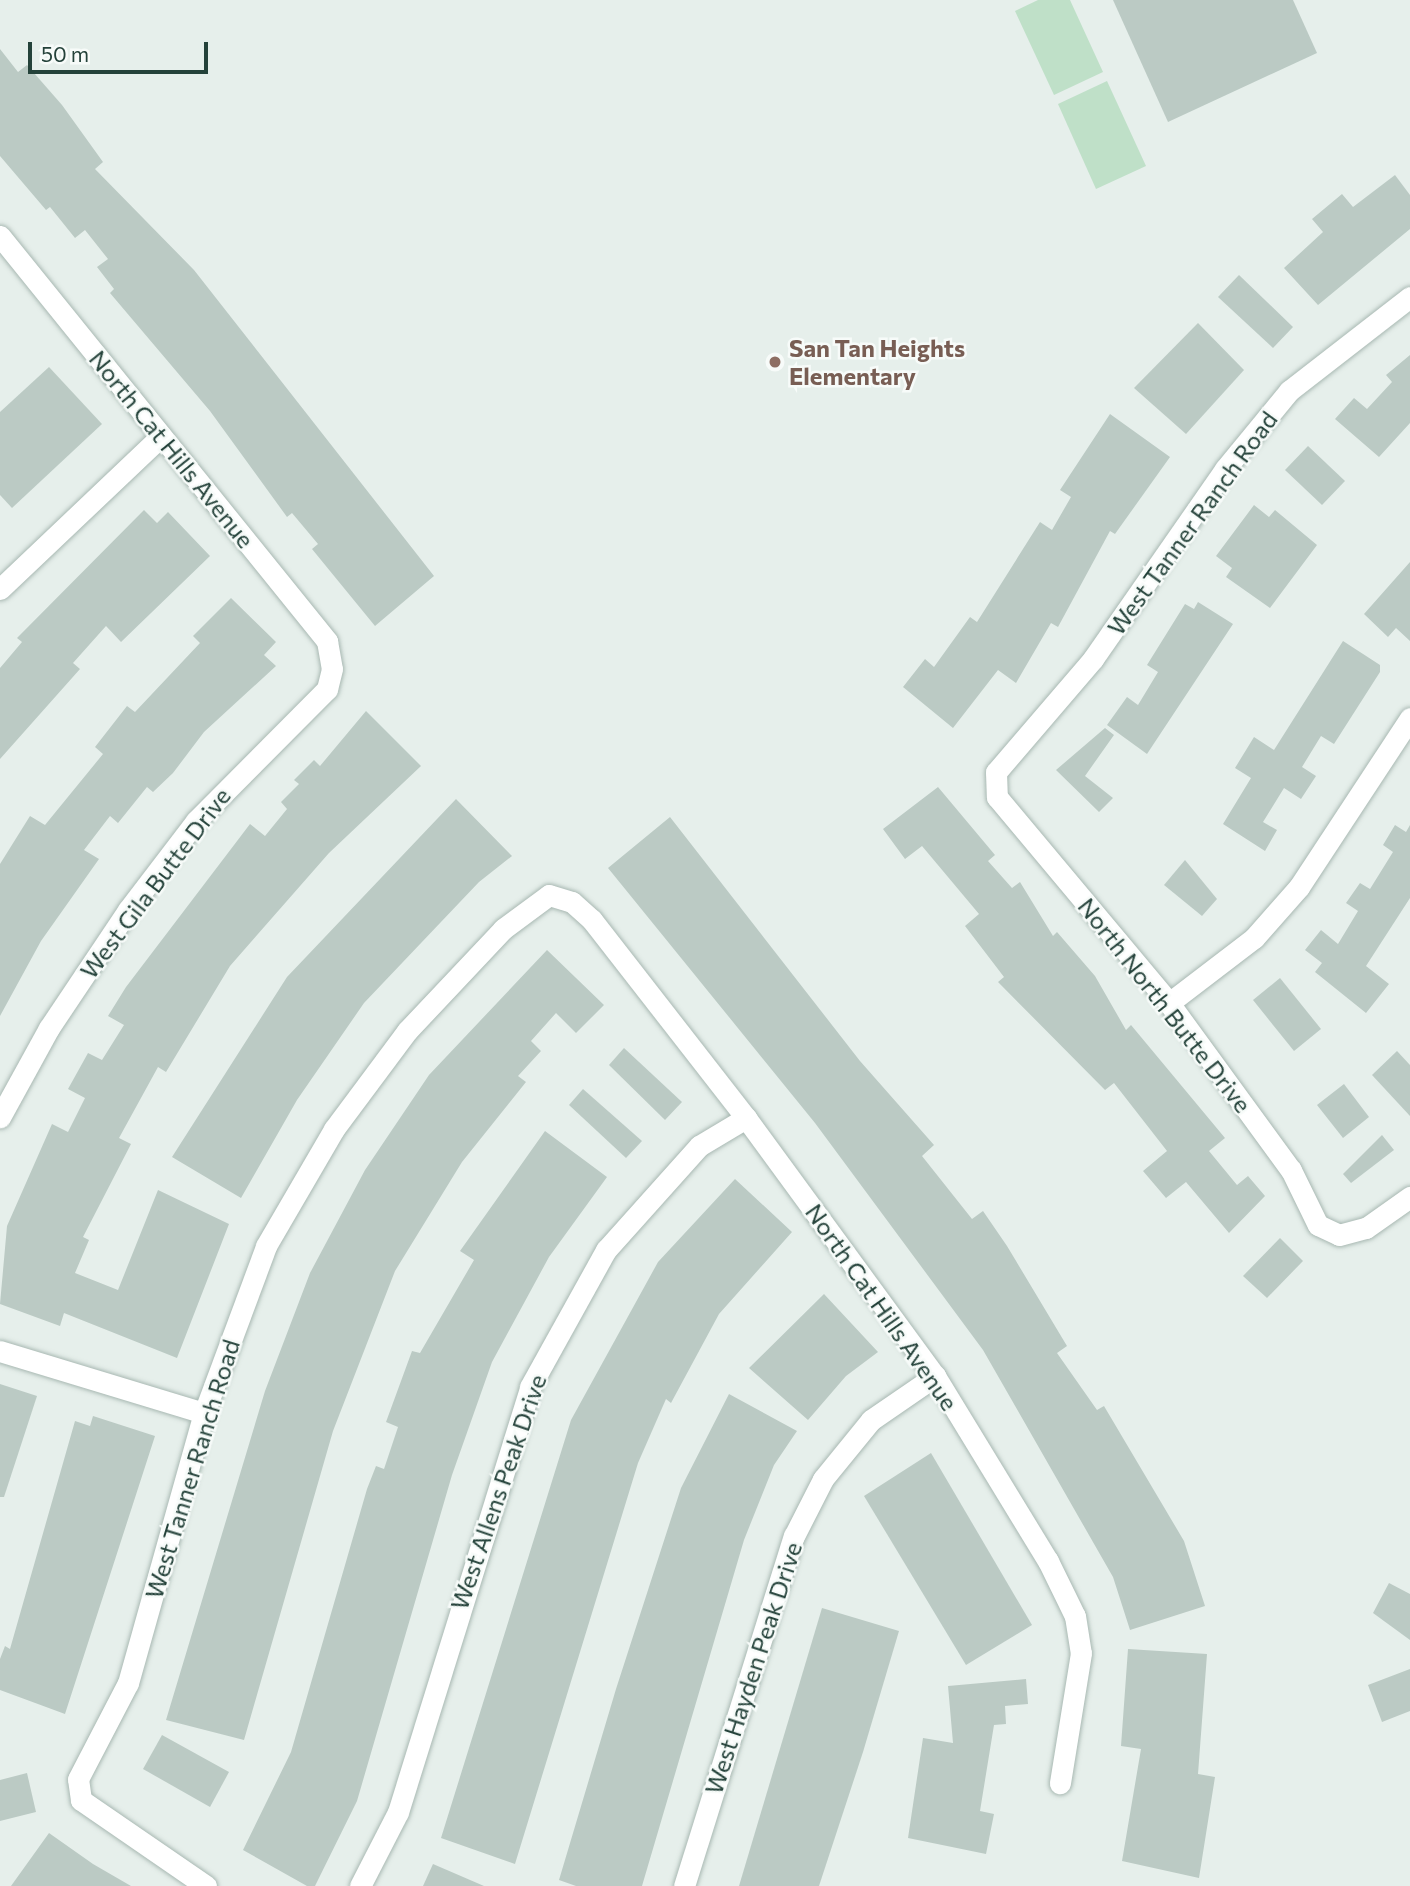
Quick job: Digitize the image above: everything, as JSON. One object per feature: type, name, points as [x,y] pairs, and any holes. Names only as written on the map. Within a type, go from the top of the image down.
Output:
[{"type":"street","name":"North Cat Hills Avenue","points":[[0,236],[327,641],[332,669]]},
{"type":"street","name":"West Tanner Ranch Road","points":[[996,772],[1093,659],[1225,469],[1289,391],[1410,297]]},
{"type":"street","points":[[0,589],[161,436]]},
{"type":"street","name":"West Gila Butte Drive","points":[[0,1117],[128,910],[213,802],[327,689],[332,669]]},
{"type":"street","points":[[1168,1003],[1254,938],[1299,887],[1410,718]]},
{"type":"street","name":"North North Butte Drive","points":[[996,772],[997,796],[1168,1003],[1291,1170],[1318,1224],[1339,1235],[1366,1228],[1410,1197]]},
{"type":"street","name":"North Cat Hills Avenue","points":[[549,895],[572,902],[592,920],[746,1118],[935,1376],[1075,1616],[1081,1653],[1060,1783]]},
{"type":"street","name":"West Tanner Ranch Road","points":[[198,1883],[81,1800],[78,1779],[128,1683],[205,1413],[266,1246],[334,1129],[417,1020],[503,929],[549,895]]},
{"type":"street","name":"West Allens Peak Drive","points":[[360,1886],[398,1812],[471,1564],[541,1365],[614,1240],[699,1146],[746,1118]]},
{"type":"street","points":[[0,1351],[205,1413]]},
{"type":"street","name":"West Hayden Peak Drive","points":[[684,1886],[794,1536],[823,1479],[871,1420],[935,1376]]},
{"type":"green space","points":[[1038,0],[1070,0],[1103,72],[1054,95],[1015,11]]},
{"type":"green space","points":[[1107,81],[1146,166],[1096,189],[1058,104]]},
{"type":"building","points":[[1113,0],[1293,0],[1317,53],[1168,122]]},
{"type":"building","points":[[0,49],[18,72],[27,65],[62,105],[103,162],[95,169],[194,270],[434,576],[375,626],[312,549],[318,544],[292,513],[287,517],[210,411],[110,293],[114,289],[97,267],[108,259],[85,230],[75,238],[50,207],[46,210],[0,156]]},
{"type":"building","points":[[1395,175],[1410,195],[1410,229],[1318,305],[1284,268],[1323,232],[1312,219],[1342,194],[1353,207]]},
{"type":"building","points":[[1239,275],[1293,327],[1273,348],[1218,297]]},
{"type":"building","points":[[1198,323],[1244,370],[1186,434],[1134,388]]},
{"type":"building","points":[[1410,355],[1410,423],[1379,457],[1335,419],[1354,398],[1367,409],[1392,382],[1386,375]]},
{"type":"building","points":[[49,367],[102,424],[12,508],[0,495],[0,412]]},
{"type":"building","points":[[1110,414],[1170,457],[1115,534],[1110,531],[1058,627],[1051,623],[1016,683],[998,670],[953,728],[903,687],[925,659],[934,667],[970,617],[977,622],[1040,522],[1052,530],[1071,497],[1060,490]]},
{"type":"building","points":[[1308,446],[1345,481],[1322,505],[1285,470]]},
{"type":"building","points":[[1254,505],[1269,517],[1275,510],[1317,545],[1270,608],[1226,577],[1232,568],[1216,556]]},
{"type":"building","points":[[144,510],[157,523],[168,512],[210,556],[121,642],[106,626],[73,663],[80,669],[0,759],[0,668],[22,642],[17,638]]},
{"type":"building","points":[[1410,562],[1410,641],[1396,628],[1388,637],[1364,614]]},
{"type":"building","points":[[231,598],[276,642],[264,655],[276,666],[204,732],[173,773],[153,792],[147,787],[118,823],[110,816],[84,850],[99,859],[41,941],[0,1016],[0,864],[30,816],[45,825],[103,754],[95,747],[127,706],[135,712],[200,643],[193,636]]},
{"type":"building","points":[[1198,602],[1233,624],[1147,754],[1107,725],[1127,697],[1138,705],[1158,672],[1147,665],[1185,604],[1194,609]]},
{"type":"building","points":[[1343,641],[1380,665],[1380,672],[1334,744],[1321,736],[1302,767],[1316,776],[1301,799],[1284,788],[1263,822],[1277,830],[1265,851],[1223,824],[1251,778],[1235,768],[1254,737],[1274,750]]},
{"type":"building","points":[[366,711],[421,766],[329,853],[230,966],[166,1072],[158,1067],[119,1138],[131,1144],[83,1237],[89,1240],[75,1273],[118,1290],[158,1190],[229,1224],[177,1358],[64,1313],[60,1326],[0,1304],[7,1226],[52,1124],[68,1132],[85,1098],[68,1089],[88,1053],[102,1060],[124,1025],[108,1016],[126,987],[250,824],[265,836],[287,809],[281,802],[299,784],[294,780],[314,760],[320,766]]},
{"type":"building","points":[[1105,728],[1114,735],[1085,776],[1113,798],[1099,812],[1056,770]]},
{"type":"building","points":[[938,787],[995,855],[988,861],[1012,888],[1020,882],[1053,936],[1057,932],[1095,976],[1126,1030],[1131,1025],[1225,1138],[1209,1151],[1237,1185],[1248,1176],[1265,1196],[1229,1233],[1186,1182],[1166,1198],[1143,1171],[1167,1151],[1114,1083],[1105,1090],[998,982],[1004,977],[965,926],[979,914],[922,846],[905,859],[883,829]]},
{"type":"building","points":[[456,799],[512,856],[479,882],[364,1003],[297,1100],[241,1198],[172,1157],[287,977]]},
{"type":"building","points":[[670,817],[860,1061],[934,1145],[922,1156],[972,1219],[983,1211],[1007,1246],[1067,1346],[1057,1353],[1097,1410],[1104,1406],[1184,1541],[1205,1606],[1130,1630],[1113,1577],[983,1350],[815,1123],[608,868]]},
{"type":"building","points":[[1395,825],[1406,832],[1410,825],[1410,898],[1366,966],[1389,984],[1366,1013],[1315,972],[1322,963],[1305,950],[1321,930],[1338,944],[1358,911],[1346,903],[1360,883],[1370,889],[1393,852],[1383,845]]},
{"type":"building","points":[[1185,860],[1217,899],[1202,916],[1164,885]]},
{"type":"building","points":[[547,950],[604,1005],[576,1033],[556,1013],[531,1041],[541,1051],[518,1076],[526,1082],[462,1162],[395,1271],[333,1431],[244,1740],[166,1720],[265,1391],[310,1273],[365,1170],[429,1075]]},
{"type":"building","points":[[1280,978],[1321,1029],[1294,1051],[1253,1000]]},
{"type":"building","points":[[624,1048],[682,1102],[665,1120],[609,1065]]},
{"type":"building","points":[[1397,1051],[1410,1065],[1410,1116],[1372,1075]]},
{"type":"building","points":[[1344,1084],[1369,1117],[1343,1138],[1317,1105]]},
{"type":"building","points":[[583,1089],[642,1141],[626,1158],[569,1105]]},
{"type":"building","points":[[545,1131],[607,1177],[549,1257],[492,1362],[452,1475],[357,1801],[315,1886],[307,1886],[243,1850],[291,1752],[367,1489],[376,1466],[384,1469],[398,1427],[386,1422],[412,1351],[420,1353],[474,1260],[460,1251]]},
{"type":"building","points":[[1382,1135],[1394,1150],[1351,1183],[1343,1174]]},
{"type":"building","points":[[735,1179],[792,1232],[719,1314],[671,1403],[666,1399],[638,1463],[515,1864],[441,1838],[571,1420],[658,1262]]},
{"type":"building","points":[[1280,1238],[1303,1261],[1267,1298],[1243,1276]]},
{"type":"building","points":[[824,1294],[878,1352],[846,1376],[808,1420],[749,1368]]},
{"type":"building","points":[[0,1384],[37,1396],[4,1497],[0,1497]]},
{"type":"building","points":[[729,1394],[797,1431],[774,1465],[744,1540],[642,1886],[576,1886],[559,1880],[616,1689],[681,1488]]},
{"type":"building","points":[[93,1416],[155,1436],[65,1714],[0,1690],[0,1659],[5,1646],[10,1649],[75,1421],[90,1426]]},
{"type":"building","points":[[931,1453],[1032,1625],[966,1665],[864,1496]]},
{"type":"building","points":[[1389,1583],[1410,1594],[1410,1640],[1373,1613]]},
{"type":"building","points":[[822,1608],[899,1631],[863,1752],[819,1886],[739,1886]]},
{"type":"building","points":[[1128,1649],[1207,1654],[1198,1774],[1215,1777],[1199,1878],[1122,1861],[1141,1749],[1121,1746]]},
{"type":"building","points":[[1410,1669],[1410,1711],[1382,1722],[1368,1685]]},
{"type":"building","points":[[1026,1679],[1028,1704],[1005,1706],[1006,1724],[994,1725],[980,1811],[994,1814],[986,1854],[908,1838],[923,1738],[953,1743],[948,1686]]},
{"type":"building","points":[[162,1735],[229,1772],[210,1807],[143,1769]]},
{"type":"building","points":[[27,1773],[36,1812],[0,1821],[0,1780]]},
{"type":"building","points":[[49,1833],[93,1864],[131,1886],[11,1886]]},
{"type":"building","points":[[433,1864],[484,1886],[423,1886]]},
{"type":"place","name":"San Tan Heights Elementary","points":[[775,362]]}]
